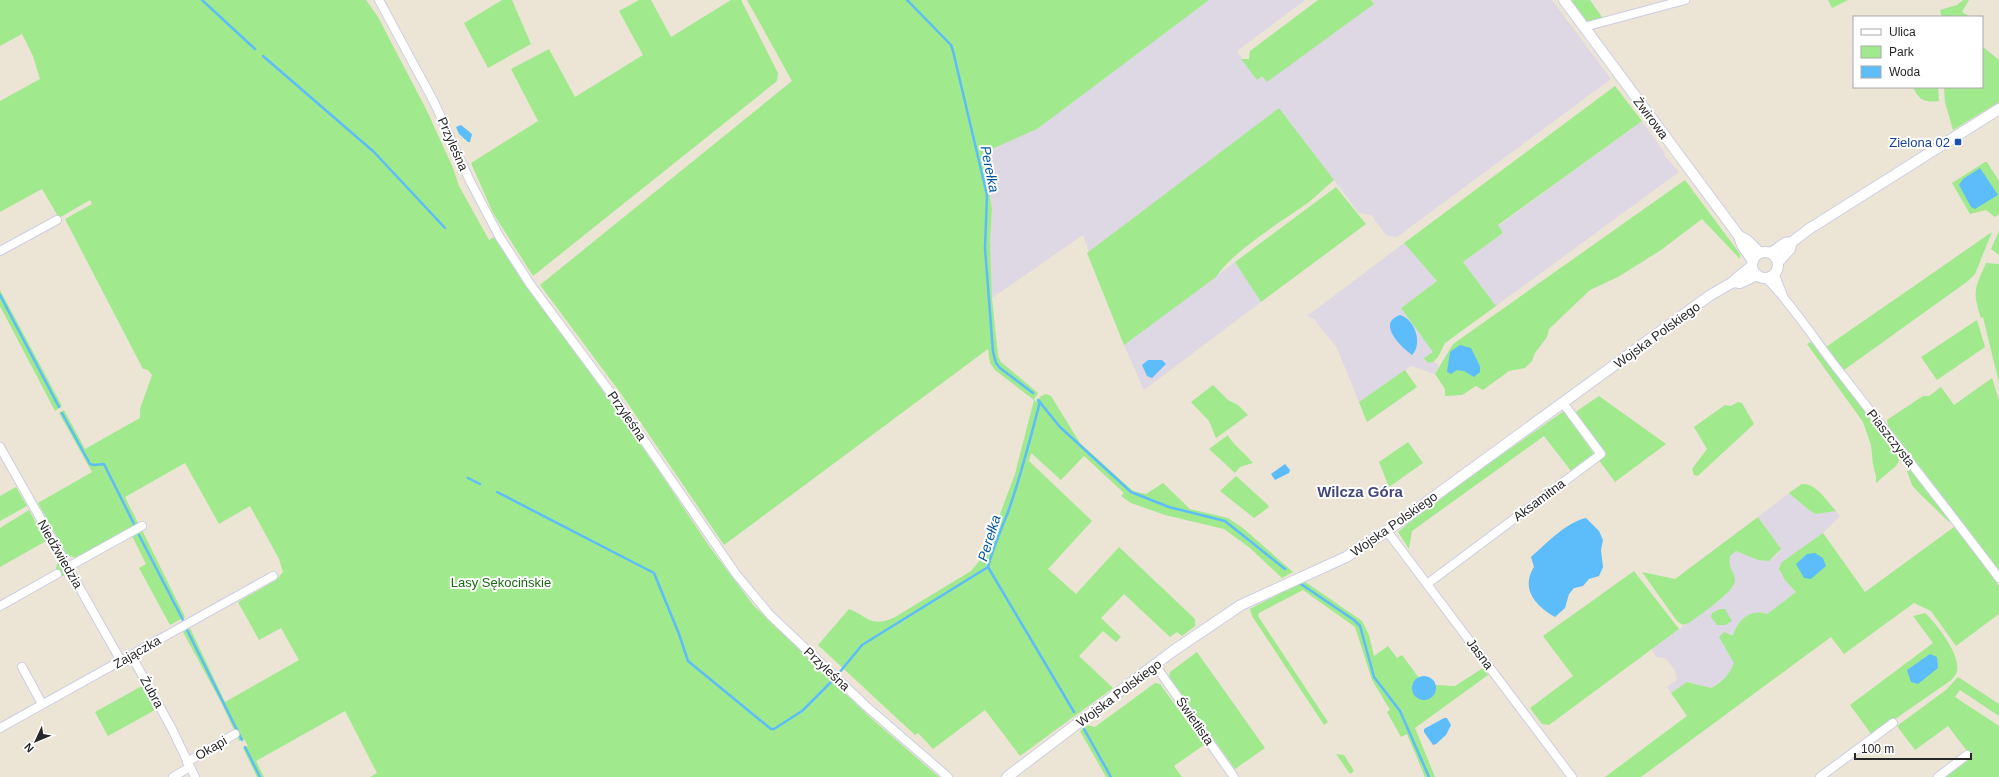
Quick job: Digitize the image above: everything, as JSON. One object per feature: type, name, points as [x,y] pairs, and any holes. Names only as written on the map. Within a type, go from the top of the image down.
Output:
[{"type":"street","name":"Przyleśna","points":[[378,0],[431,96],[470,181],[499,236],[530,284],[619,404],[736,574],[770,615],[866,706],[948,777]]},
{"type":"street","name":"Żwirowa","points":[[1564,0],[1739,236],[1742,245],[1760,271]]},
{"type":"street","points":[[1584,27],[1685,0]]},
{"type":"street","points":[[1760,253],[1771,253],[1785,243],[1792,242],[1809,229],[1999,109]]},
{"type":"street","points":[[0,251],[57,220]]},
{"type":"street","name":"Żwirowa","points":[[1739,236],[1747,240],[1760,253]]},
{"type":"street","points":[[1778,262],[1790,249],[1792,242]]},
{"type":"street","name":"Wojska Polskiego","points":[[1007,777],[1155,665],[1242,605],[1346,557],[1387,531],[1709,296],[1733,282],[1737,278],[1760,271],[1760,253]]},
{"type":"street","points":[[1760,271],[1778,268],[1778,262],[1771,253]]},
{"type":"street","name":"Piaszczysta","points":[[1760,271],[1784,296],[1819,346],[1957,521],[1999,578]]},
{"type":"street","name":"Aksamitna","points":[[1427,584],[1600,454],[1563,403]]},
{"type":"street","name":"Niedźwiedzia","points":[[0,447],[121,661]]},
{"type":"street","points":[[68,567],[142,526]]},
{"type":"street","name":"Jasna","points":[[1387,531],[1572,777]]},
{"type":"street","points":[[0,606],[57,574]]},
{"type":"street","name":"Zajączka","points":[[0,728],[273,576]]},
{"type":"street","name":"Żubra","points":[[131,655],[172,729],[194,777]]},
{"type":"street","name":"Świetlista","points":[[1155,665],[1234,777]]},
{"type":"street","points":[[22,667],[42,704]]},
{"type":"street","points":[[1820,777],[1893,723]]},
{"type":"street","name":"Okapi","points":[[173,777],[189,764],[235,734]]},
{"type":"street","points":[[1938,777],[1967,755]]},
{"type":"shaded area","points":[[1209,0],[1305,0],[1237,51],[1257,80],[1262,76],[1267,81],[1374,4],[1371,0],[1552,0],[1611,79],[1397,237],[1386,235],[1371,215],[1359,213],[1279,108],[1089,252],[1083,235],[992,298],[990,241],[992,209],[983,153],[1037,129]]},
{"type":"shaded area","points":[[1642,121],[1665,153],[1664,155],[1679,172],[1496,306],[1463,262],[1503,233],[1498,226]]},
{"type":"shaded area","points":[[1404,243],[1437,281],[1401,308],[1434,352],[1425,358],[1428,363],[1433,362],[1439,365],[1435,374],[1411,366],[1359,402],[1337,348],[1314,319],[1307,316]]},
{"type":"shaded area","points":[[1235,262],[1261,302],[1144,390],[1124,345]]},
{"type":"shaded area","points":[[1789,493],[1816,514],[1836,511],[1840,516],[1823,533],[1782,562],[1781,574],[1796,592],[1767,614],[1761,612],[1731,672],[1722,682],[1711,688],[1687,682],[1671,693],[1667,687],[1677,680],[1675,671],[1666,658],[1656,657],[1652,649],[1725,596],[1733,586],[1735,580],[1729,566],[1730,556],[1736,551],[1758,560],[1769,561],[1777,555],[1781,549],[1758,517]]},
{"type":"green space","name":"Lasy Sękocińskie","points":[[0,0],[366,0],[378,17],[427,111],[453,168],[459,186],[489,240],[495,237],[659,471],[709,546],[754,606],[872,719],[939,777],[370,777],[377,773],[345,711],[256,761],[264,777],[257,777],[243,748],[248,746],[244,739],[239,741],[222,704],[183,632],[190,628],[225,702],[299,660],[281,628],[259,640],[238,602],[276,580],[283,572],[279,559],[250,506],[219,524],[185,463],[125,497],[139,525],[76,558],[67,555],[38,503],[92,472],[59,413],[64,410],[85,449],[140,418],[140,409],[152,375],[148,370],[143,369],[65,219],[92,204],[90,200],[59,218],[42,189],[0,212],[0,101],[40,79],[33,56],[22,34],[0,46]]},
{"type":"green space","points":[[502,0],[512,0],[531,44],[488,68],[464,23]]},
{"type":"green space","points":[[639,0],[651,0],[671,37],[731,0],[741,0],[778,73],[777,81],[533,276],[493,213],[471,163],[538,121],[511,69],[549,49],[575,97],[643,55],[619,11]]},
{"type":"green space","points":[[747,0],[1209,0],[1037,129],[983,153],[992,209],[990,241],[992,298],[998,356],[1001,362],[1038,393],[1034,399],[1036,402],[1041,396],[1046,394],[1051,396],[1080,443],[1133,491],[1146,494],[1163,483],[1190,509],[1228,518],[1244,529],[1293,572],[1282,578],[1250,548],[1224,529],[1165,515],[1131,503],[1121,496],[1124,493],[1084,456],[1061,480],[1031,453],[1029,461],[1092,521],[1048,569],[1076,594],[1119,547],[1195,619],[1195,626],[1182,636],[1177,632],[1170,637],[1124,594],[1101,618],[1121,637],[1116,642],[1103,631],[1079,656],[1113,688],[1020,756],[985,710],[933,749],[918,733],[915,735],[818,645],[849,609],[876,622],[881,622],[895,617],[971,571],[985,554],[1015,474],[1034,400],[995,370],[990,363],[988,349],[724,545],[622,395],[540,285],[792,81]]},
{"type":"green space","points":[[1318,0],[1371,0],[1374,4],[1267,82],[1262,76],[1257,80],[1241,59],[1249,59],[1250,51]]},
{"type":"green space","points":[[1571,0],[1590,0],[1604,20],[1587,22]]},
{"type":"green space","points":[[1828,0],[1848,0],[1832,8]]},
{"type":"green space","points":[[1963,0],[1969,0],[1962,12],[1969,16],[1942,16],[1940,10],[1957,5]]},
{"type":"green space","points":[[1983,47],[1999,60],[1999,102],[1953,130],[1945,102],[1944,88],[1983,88]]},
{"type":"green space","points":[[1615,86],[1642,121],[1498,225],[1503,233],[1463,262],[1496,306],[1445,343],[1438,357],[1433,362],[1428,363],[1424,358],[1433,352],[1401,308],[1437,281],[1404,243]]},
{"type":"green space","points":[[1914,88],[1938,88],[1939,101],[1926,101],[1917,95]]},
{"type":"green space","points":[[1279,108],[1334,180],[1309,202],[1246,247],[1224,267],[1216,277],[1124,345],[1087,253]]},
{"type":"green space","points":[[1987,162],[1999,181],[1999,214],[1995,217],[1986,210],[1970,214],[1952,183]]},
{"type":"green space","points":[[1685,180],[1740,254],[1740,259],[1702,219],[1661,250],[1618,277],[1590,290],[1549,329],[1547,337],[1535,353],[1532,361],[1525,368],[1509,371],[1483,390],[1476,386],[1462,395],[1445,396],[1445,389],[1435,374],[1453,344]]},
{"type":"green space","points":[[1336,187],[1366,224],[1261,302],[1235,262]]},
{"type":"green space","points":[[1999,231],[1999,255],[1991,249]]},
{"type":"green space","points":[[1992,232],[1975,274],[1968,281],[1844,370],[1826,347]]},
{"type":"green space","points":[[1986,263],[1999,264],[1999,383],[1983,317],[1981,318],[1976,302],[1977,284]]},
{"type":"green space","points":[[0,290],[62,406],[55,411],[0,306]]},
{"type":"green space","points":[[1977,320],[1985,347],[1937,380],[1921,357]]},
{"type":"green space","points":[[1811,342],[1895,448],[1899,461],[1896,466],[1876,483],[1871,445],[1863,422],[1807,344]]},
{"type":"green space","points":[[1405,370],[1417,387],[1367,422],[1359,402]]},
{"type":"green space","points":[[1992,378],[1999,400],[1999,571],[1888,426],[1887,420],[1923,396],[1929,396],[1941,387],[1954,405]]},
{"type":"green space","points":[[1213,385],[1228,400],[1238,405],[1248,415],[1216,438],[1209,421],[1191,402]]},
{"type":"green space","points":[[1599,396],[1666,444],[1615,482],[1598,459],[1605,455],[1574,413]]},
{"type":"green space","points":[[1738,402],[1742,403],[1754,424],[1698,476],[1694,475],[1692,469],[1707,449],[1694,427],[1725,405],[1731,406]]},
{"type":"green space","points":[[1564,411],[1594,454],[1571,471],[1544,436],[1412,531],[1409,549],[1398,532],[1418,515],[1417,514]]},
{"type":"green space","points":[[1228,435],[1253,463],[1240,467],[1235,473],[1209,449]]},
{"type":"green space","points":[[1408,442],[1423,463],[1389,487],[1379,462]]},
{"type":"green space","points":[[1912,470],[1949,519],[1949,522],[1912,485],[1907,471]]},
{"type":"green space","points":[[1236,476],[1269,507],[1254,518],[1220,491]]},
{"type":"green space","points":[[1802,484],[1807,484],[1817,489],[1836,511],[1816,514],[1809,510],[1789,493]]},
{"type":"green space","points":[[16,487],[27,506],[0,521],[0,496]]},
{"type":"green space","points":[[29,510],[46,541],[0,567],[0,528]]},
{"type":"green space","points":[[1758,517],[1781,549],[1769,561],[1758,560],[1736,551],[1730,556],[1730,567],[1734,574],[1735,580],[1734,585],[1730,590],[1716,603],[1689,623],[1683,625],[1677,621],[1642,572],[1675,579]]},
{"type":"green space","points":[[1954,527],[1957,528],[1999,586],[1999,614],[1956,646],[1931,611],[1914,603],[1844,654],[1831,637],[1641,777],[1605,777],[1687,716],[1671,693],[1687,682],[1711,688],[1725,678],[1734,663],[1719,637],[1724,632],[1733,636],[1738,625],[1745,617],[1755,613],[1767,614],[1796,592],[1785,580],[1779,569],[1782,562],[1823,533],[1865,592]]},
{"type":"green space","points":[[142,530],[185,617],[170,625],[139,568],[146,564],[132,536]]},
{"type":"green space","points":[[49,539],[70,575],[60,576],[56,569],[58,561],[46,541]]},
{"type":"green space","points":[[1634,571],[1679,629],[1549,725],[1542,724],[1530,708],[1573,676],[1543,636]]},
{"type":"green space","points":[[1304,581],[1362,621],[1369,635],[1374,656],[1388,646],[1397,658],[1402,655],[1419,678],[1412,685],[1434,692],[1436,685],[1455,686],[1483,668],[1488,675],[1415,728],[1435,777],[1425,777],[1407,734],[1401,737],[1387,712],[1390,710],[1372,680],[1355,627],[1303,590],[1259,613],[1258,616],[1328,722],[1324,725],[1252,616],[1250,609]]},
{"type":"green space","points":[[1720,609],[1725,609],[1732,621],[1725,625],[1717,625],[1711,617],[1712,613]]},
{"type":"green space","points":[[1925,613],[1952,648],[1957,664],[1957,672],[1950,681],[1872,735],[1850,705],[1933,643],[1913,616]]},
{"type":"green space","points":[[1197,652],[1265,748],[1235,769],[1169,677],[1170,672]]},
{"type":"green space","points":[[1958,677],[1999,704],[1999,716],[1960,690],[1955,697],[1999,726],[1999,777],[1943,777],[1971,756],[1948,726],[1915,750],[1897,726],[1946,690]]},
{"type":"green space","points":[[1155,683],[1160,684],[1204,745],[1174,766],[1182,777],[1106,777],[1080,731],[1088,725],[1095,727]]},
{"type":"green space","points":[[142,686],[155,710],[108,736],[95,712]]},
{"type":"green space","points":[[1336,754],[1344,755],[1354,771],[1350,774]]},
{"type":"water","points":[[461,125],[472,134],[470,142],[459,134],[456,127]]},
{"type":"water","points":[[1980,168],[1998,195],[1975,209],[1971,207],[1959,185],[1963,179]]},
{"type":"water","points":[[1400,315],[1410,321],[1416,332],[1417,345],[1412,355],[1397,341],[1390,329],[1390,324],[1393,319]]},
{"type":"water","points":[[1460,345],[1471,348],[1480,366],[1480,372],[1474,377],[1464,371],[1457,370],[1451,374],[1447,372],[1450,352]]},
{"type":"water","points":[[1148,360],[1162,360],[1166,364],[1152,378],[1147,376],[1142,365]]},
{"type":"water","points":[[1285,464],[1290,470],[1289,473],[1275,480],[1271,474]]},
{"type":"water","points":[[1586,518],[1599,531],[1603,540],[1601,550],[1603,567],[1599,576],[1589,579],[1583,586],[1574,588],[1569,594],[1565,608],[1555,617],[1536,602],[1529,590],[1530,575],[1534,567],[1531,557],[1571,524]]},
{"type":"water","points":[[1815,553],[1823,558],[1826,566],[1811,579],[1804,578],[1796,564],[1807,554]]},
{"type":"water","points":[[1930,654],[1937,657],[1938,668],[1918,684],[1911,682],[1907,670]]},
{"type":"water","points":[[1424,676],[1432,680],[1436,688],[1432,696],[1424,700],[1416,696],[1412,688],[1416,680]]},
{"type":"water","points":[[1444,718],[1447,718],[1451,725],[1446,735],[1433,745],[1424,732],[1424,729]]},
{"type":"waterway","points":[[202,0],[255,49]]},
{"type":"waterway","name":"Perełka","points":[[907,0],[951,45],[953,51],[987,195],[985,248],[993,352],[996,363],[1000,368],[1033,393]]},
{"type":"waterway","points":[[263,56],[374,152],[445,228]]},
{"type":"waterway","points":[[0,295],[59,407]]},
{"type":"waterway","points":[[1038,400],[1060,427],[1131,492],[1169,507],[1225,521],[1285,569]]},
{"type":"waterway","name":"Perełka","points":[[1040,402],[1017,485],[988,567],[1074,712]]},
{"type":"waterway","points":[[62,413],[90,464],[104,464],[134,524]]},
{"type":"waterway","points":[[468,478],[480,484]]},
{"type":"waterway","points":[[497,492],[654,573],[679,634],[688,661],[771,729],[774,729],[802,711],[832,681]]},
{"type":"waterway","points":[[139,535],[183,620]]},
{"type":"waterway","points":[[839,673],[862,645],[988,567]]},
{"type":"waterway","points":[[1301,584],[1354,620],[1360,626],[1374,677],[1400,711],[1429,777]]},
{"type":"waterway","points":[[187,630],[242,740]]},
{"type":"waterway","name":"Perełka","points":[[1084,729],[1111,777]]},
{"type":"waterway","points":[[245,747],[260,777]]},
{"type":"place","name":"Zielona 02","points":[[1958,142]]},
{"type":"district","name":"Wilcza Góra","points":[[1360,491]]}]
